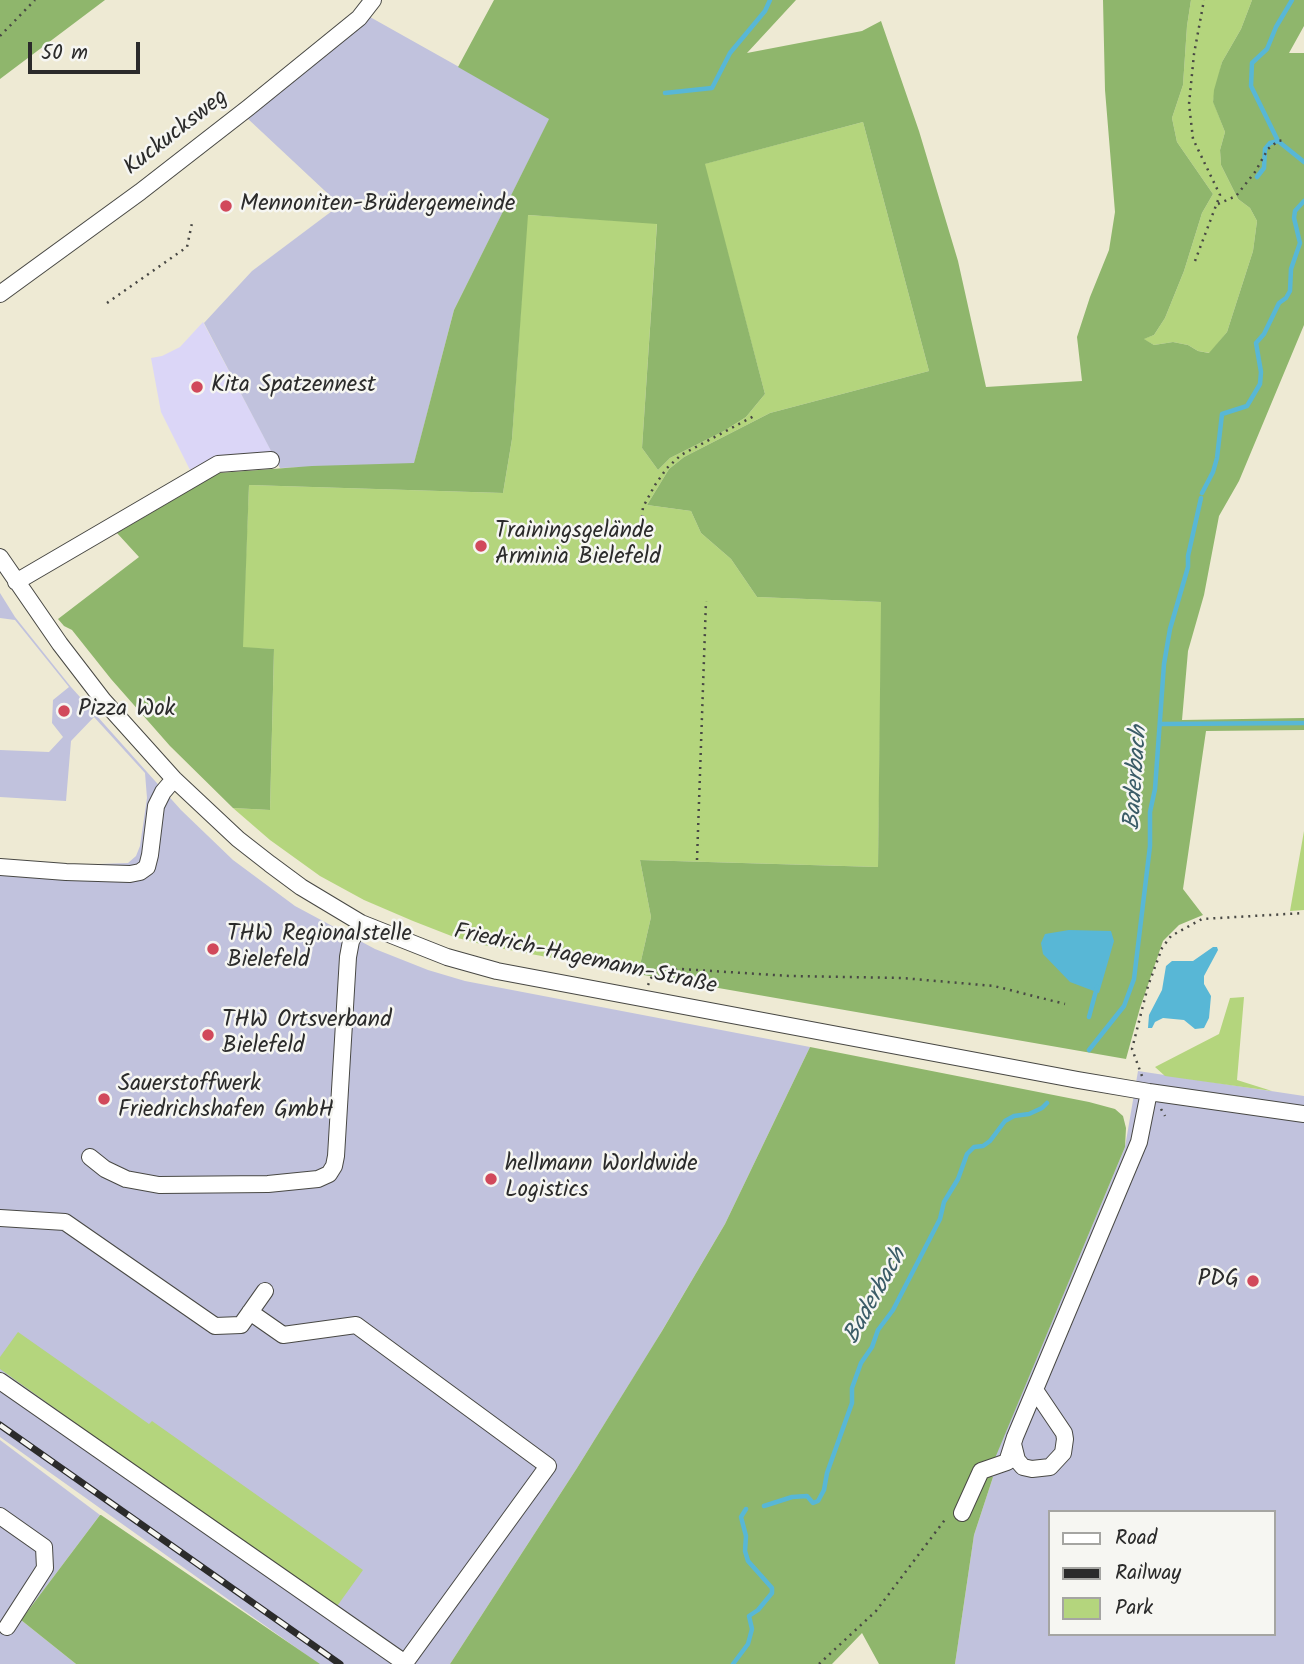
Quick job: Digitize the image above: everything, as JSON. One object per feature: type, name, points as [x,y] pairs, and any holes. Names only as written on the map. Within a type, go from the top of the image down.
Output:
[{"type":"street","name":"Kuckucksweg","points":[[0,294],[233,120],[359,18],[373,0]]},
{"type":"street","points":[[16,582],[218,464],[271,460]]},
{"type":"street","name":"Friedrich-Hagemann-Straße","points":[[0,558],[60,645],[103,700],[174,779],[238,839],[270,864],[301,887],[360,923],[472,964],[1149,1092],[1304,1114]]},
{"type":"street","points":[[0,867],[66,872],[140,872],[147,867],[150,855],[156,806],[174,779]]},
{"type":"street","points":[[90,1157],[105,1169],[126,1179],[159,1185],[268,1184],[318,1179],[328,1174],[334,1166],[336,1156],[348,957],[351,941],[360,923]]},
{"type":"street","points":[[962,1513],[981,1471],[1007,1462],[1139,1142],[1149,1092]]},
{"type":"street","points":[[0,1218],[65,1222],[215,1326],[241,1325],[265,1291]]},
{"type":"street","points":[[0,1381],[405,1663],[548,1466],[356,1325],[282,1335],[250,1312]]},
{"type":"street","points":[[1013,1444],[1017,1460],[1023,1467],[1032,1469],[1050,1467],[1063,1453],[1064,1433],[1035,1390]]},
{"type":"street","points":[[0,1516],[44,1547],[45,1567],[6,1627]]},
{"type":"path","points":[[0,36],[35,0]]},
{"type":"path","points":[[1195,261],[1220,195],[1193,139],[1189,104],[1194,54],[1204,0]]},
{"type":"path","points":[[1216,205],[1236,196],[1255,172],[1268,149],[1278,141],[1286,140]]},
{"type":"path","points":[[107,303],[187,247],[192,223]]},
{"type":"path","points":[[642,517],[643,508],[655,485],[681,455],[754,416]]},
{"type":"path","points":[[697,860],[706,601]]},
{"type":"path","points":[[1149,1092],[1132,1049],[1161,948],[1171,936],[1202,919],[1304,914]]},
{"type":"path","points":[[646,998],[653,974],[681,968],[902,978],[994,986],[1065,1004]]},
{"type":"path","points":[[819,1664],[876,1611],[951,1512],[962,1513]]},
{"type":"shaded area","points":[[370,17],[550,118],[454,310],[414,464],[280,468],[204,323],[252,271],[340,205],[247,118]]},
{"type":"shaded area","name":"Kita Spatzennest","points":[[203,322],[272,452],[214,457],[190,470],[161,412],[151,358],[180,347]]},
{"type":"shaded area","points":[[0,593],[15,617],[71,687],[181,810],[233,860],[295,906],[375,949],[465,981],[810,1047],[725,1224],[577,1468],[450,1664],[319,1664],[0,1437],[0,862],[71,865],[128,863],[136,856],[140,846],[147,798],[145,773],[94,717],[71,741],[66,801],[0,797],[0,750],[49,752],[63,737],[52,723],[53,700],[69,687],[15,620],[0,618]]},
{"type":"shaded area","points":[[1138,1071],[1304,1096],[1304,1664],[955,1664],[974,1535],[993,1477],[987,1476],[1125,1147]]},
{"type":"shaded area","points":[[0,1440],[100,1515],[21,1620],[76,1664],[0,1664]]},
{"type":"green space","points":[[0,0],[105,0],[0,79]]},
{"type":"green space","points":[[494,0],[796,0],[747,53],[862,31],[881,21],[919,131],[958,261],[986,387],[1082,381],[1077,337],[1109,250],[1115,212],[1105,90],[1103,0],[1191,0],[1183,85],[1172,118],[1177,142],[1213,194],[1202,213],[1184,271],[1165,318],[1154,335],[1144,339],[1154,345],[1173,342],[1209,353],[1227,332],[1253,251],[1257,221],[1250,208],[1238,199],[1221,165],[1220,150],[1225,132],[1213,102],[1214,90],[1222,62],[1241,29],[1252,0],[1304,0],[1304,26],[1289,53],[1304,53],[1304,325],[1239,481],[1219,516],[1204,595],[1188,651],[1182,720],[1304,718],[1304,730],[1206,731],[1183,889],[1203,915],[1179,925],[1163,941],[1126,1059],[638,974],[651,917],[640,860],[878,867],[881,602],[757,597],[731,559],[701,533],[691,511],[647,505],[669,469],[684,457],[770,413],[929,371],[863,122],[705,164],[765,394],[746,417],[724,431],[670,458],[658,470],[642,448],[657,224],[528,215],[512,439],[503,493],[249,485],[243,647],[274,649],[270,810],[233,808],[170,746],[72,630],[58,619],[139,557],[117,533],[219,473],[312,466],[414,463],[454,310],[549,119],[458,67]]},
{"type":"green space","points":[[1191,0],[1252,0],[1241,29],[1222,62],[1213,101],[1225,132],[1220,150],[1221,165],[1238,199],[1250,208],[1257,221],[1253,251],[1227,332],[1210,353],[1173,342],[1154,345],[1143,339],[1154,335],[1165,318],[1184,271],[1202,213],[1213,194],[1177,142],[1172,118],[1183,85]]},
{"type":"green space","name":"Trainingsgelände Arminia Bielefeld","points":[[863,122],[929,371],[770,413],[684,457],[669,469],[647,505],[691,511],[701,533],[731,559],[757,597],[882,602],[878,867],[640,860],[651,917],[638,974],[488,946],[454,937],[413,921],[364,900],[320,876],[270,840],[233,808],[270,810],[274,649],[242,648],[249,485],[503,493],[512,439],[527,215],[657,223],[642,448],[658,470],[670,458],[724,431],[746,417],[765,394],[704,164]]},
{"type":"green space","points":[[1304,831],[1304,910],[1290,911]]},
{"type":"green space","points":[[1244,997],[1237,1080],[1272,1091],[1165,1076],[1155,1067],[1219,1034],[1230,998]]},
{"type":"green space","points":[[810,1047],[1089,1102],[1115,1109],[1123,1116],[1126,1128],[1125,1147],[988,1475],[993,1477],[974,1535],[955,1664],[879,1664],[862,1633],[832,1664],[450,1664],[577,1468],[725,1224]]},
{"type":"green space","points":[[18,1332],[149,1424],[152,1421],[363,1570],[335,1609],[0,1369],[0,1357]]},
{"type":"green space","points":[[100,1515],[320,1664],[76,1664],[21,1620]]},
{"type":"water","points":[[1069,930],[1111,931],[1114,941],[1099,993],[1070,982],[1043,954],[1041,943],[1045,934]]},
{"type":"water","points":[[1213,947],[1218,950],[1204,976],[1204,984],[1211,996],[1209,1018],[1204,1028],[1195,1029],[1184,1020],[1163,1018],[1155,1022],[1152,1028],[1148,1028],[1149,1015],[1162,990],[1166,966],[1172,961],[1193,961]]},
{"type":"waterway","points":[[665,93],[712,88],[730,53],[765,11],[770,0]]},
{"type":"waterway","name":"Baderbach","points":[[1292,0],[1267,49],[1252,63],[1251,86],[1278,141],[1304,162]]},
{"type":"waterway","points":[[1257,177],[1264,168],[1265,149],[1270,143],[1278,141]]},
{"type":"waterway","name":"Baderbach","points":[[1202,493],[1217,458],[1222,414],[1247,406],[1260,384],[1261,372],[1256,343],[1264,334],[1279,303],[1290,291],[1291,269],[1300,243],[1295,211],[1304,201]]},
{"type":"waterway","name":"Baderbach","points":[[1089,1050],[1124,1006],[1134,979],[1150,846],[1150,812],[1155,789],[1164,664],[1170,629],[1188,567],[1201,498]]},
{"type":"waterway","points":[[1160,724],[1304,723]]},
{"type":"waterway","name":"Baderbach","points":[[1089,1017],[1097,987]]},
{"type":"waterway","name":"Baderbach","points":[[764,1506],[792,1497],[807,1496],[813,1503],[818,1501],[852,1403],[852,1388],[861,1363],[872,1347],[878,1330],[893,1310],[940,1219],[944,1202],[958,1179],[967,1154],[974,1147],[983,1146],[990,1141],[1005,1121],[1014,1116],[1029,1114],[1047,1103]]},
{"type":"waterway","name":"Baderbach","points":[[733,1664],[748,1644],[752,1629],[749,1616],[758,1610],[772,1593],[772,1588],[748,1561],[741,1517],[746,1509]]},
{"type":"railway","points":[[0,1425],[340,1664]]},
{"type":"place","name":"Mennoniten-Brüdergemeinde","points":[[226,206]]},
{"type":"place","name":"Kita Spatzennest","points":[[197,387]]},
{"type":"place","name":"Trainingsgelände Arminia Bielefeld","points":[[481,546]]},
{"type":"place","name":"Pizza Wok","points":[[64,711]]},
{"type":"place","name":"THW Regionalstelle Bielefeld","points":[[213,949]]},
{"type":"place","name":"THW Ortsverband Bielefeld","points":[[208,1035]]},
{"type":"place","name":"Sauerstoffwerk Friedrichshafen GmbH","points":[[104,1099]]},
{"type":"place","name":"hellmann Worldwide Logistics","points":[[491,1179]]},
{"type":"place","name":"PDG","points":[[1253,1281]]}]
